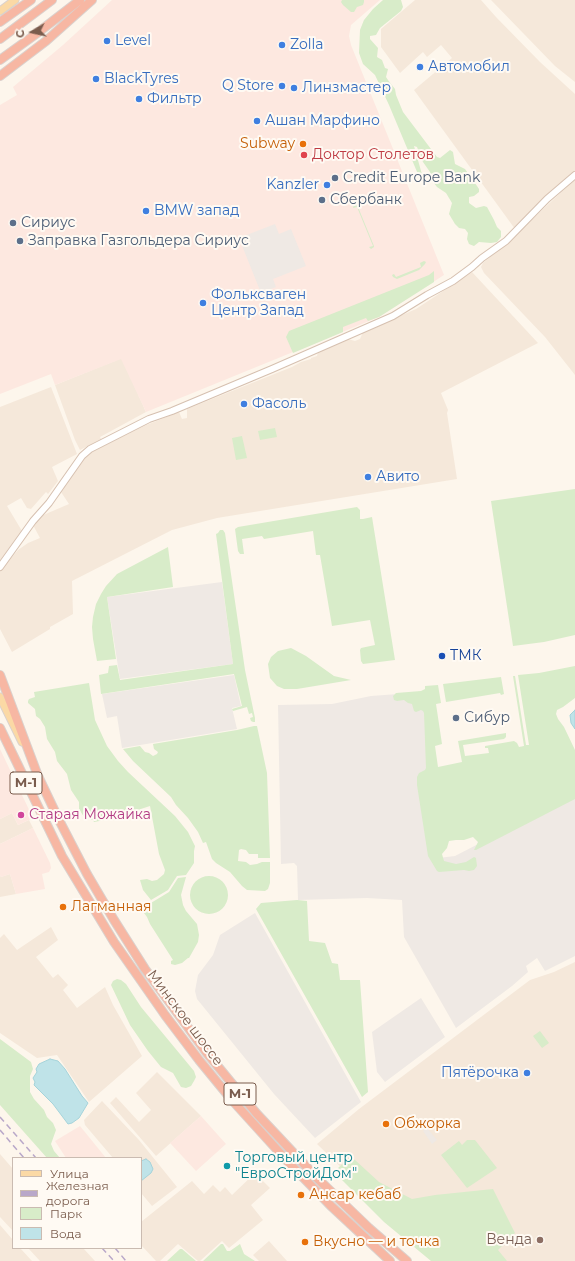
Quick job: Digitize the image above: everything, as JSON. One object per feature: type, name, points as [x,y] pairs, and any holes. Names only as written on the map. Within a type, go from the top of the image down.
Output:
[{"type":"highway","points":[[0,22],[31,0]]},
{"type":"highway","points":[[0,39],[52,0]]},
{"type":"highway","points":[[0,60],[80,0]]},
{"type":"highway","points":[[0,76],[46,41],[92,0]]},
{"type":"highway","name":"М-1","points":[[0,675],[38,776]]},
{"type":"highway","name":"Минское шоссе","points":[[0,728],[52,838],[114,942],[165,1016],[231,1099],[319,1195],[390,1261]]},
{"type":"highway","name":"Минское шоссе","points":[[38,776],[87,874],[145,969],[173,1009],[256,1114],[364,1223],[407,1261]]},
{"type":"main road","points":[[0,11],[15,0]]},
{"type":"main road","name":"М-1","points":[[0,697],[38,776]]},
{"type":"street","points":[[0,567],[33,521],[49,503],[82,456],[90,449],[148,419],[172,411],[272,369],[393,316],[453,281],[506,241],[547,199],[575,175]]},
{"type":"shaded area","points":[[112,0],[380,0],[351,25],[349,36],[351,45],[444,275],[379,317],[146,412],[121,359],[55,385],[51,374],[0,394],[0,105],[17,95],[13,87],[63,45]]},
{"type":"shaded area","points":[[415,0],[481,0],[540,62],[575,94],[575,170],[532,209],[515,229],[414,90],[452,58],[441,45],[427,57],[423,52],[400,73],[381,47],[381,29]]},
{"type":"shaded area","points":[[491,0],[575,0],[575,82],[555,66]]},
{"type":"shaded area","points":[[575,179],[575,375],[545,337],[484,273],[481,267],[483,263],[516,235]]},
{"type":"shaded area","points":[[275,224],[279,234],[291,229],[306,266],[273,279],[276,287],[261,293],[239,238]]},
{"type":"shaded area","points":[[472,272],[538,343],[441,393],[448,410],[447,413],[457,479],[217,518],[172,530],[72,581],[73,614],[12,652],[0,629],[0,571],[18,550],[28,543],[40,538],[33,525],[41,516],[69,504],[61,492],[83,460],[91,452],[144,426],[179,412],[182,419],[187,418],[187,409],[311,359],[317,356],[318,352],[348,339],[355,341],[360,339],[363,332],[416,309]]},
{"type":"shaded area","points":[[122,358],[146,412],[100,437],[101,439],[80,450],[55,385]]},
{"type":"shaded area","points":[[51,387],[77,454],[52,467],[58,481],[48,494],[46,492],[31,509],[27,508],[21,498],[7,506],[22,531],[0,562],[0,407]]},
{"type":"shaded area","points":[[222,582],[233,664],[120,679],[107,597]]},
{"type":"shaded area","points":[[234,675],[241,706],[232,708],[237,729],[122,748],[117,716],[107,718],[102,694]]},
{"type":"shaded area","points":[[425,692],[430,859],[455,856],[575,794],[575,956],[545,971],[537,958],[526,966],[528,972],[512,986],[456,1028],[404,937],[402,900],[367,898],[298,900],[297,866],[294,863],[281,864],[278,705],[332,704],[371,696]]},
{"type":"shaded area","points":[[0,749],[33,818],[18,825],[12,813],[0,819]]},
{"type":"shaded area","points":[[12,813],[18,825],[29,820],[33,828],[0,844],[0,819]]},
{"type":"shaded area","points":[[33,828],[51,868],[49,872],[42,874],[45,889],[16,894],[10,874],[1,877],[0,875],[0,844]]},
{"type":"shaded area","points":[[10,874],[16,894],[0,897],[0,875],[1,877]]},
{"type":"shaded area","points":[[255,913],[361,1102],[315,1138],[274,1094],[197,999],[195,991],[198,975],[213,955],[220,935]]},
{"type":"shaded area","points":[[51,927],[58,940],[36,957],[53,978],[58,974],[68,985],[63,990],[77,1008],[105,987],[113,1005],[142,1056],[89,1102],[57,1055],[37,1058],[0,1033],[0,938],[4,934],[17,950]]},
{"type":"shaded area","points":[[575,962],[575,1261],[461,1261],[387,1212],[317,1144],[359,1109],[530,980],[554,972]]},
{"type":"shaded area","points":[[421,998],[445,1037],[385,1082],[377,1072],[372,1032]]},
{"type":"shaded area","points":[[157,1072],[201,1116],[156,1156],[110,1103],[116,1097],[139,1122],[151,1110],[136,1093]]},
{"type":"shaded area","points":[[102,1101],[139,1140],[177,1187],[152,1206],[142,1194],[142,1157],[112,1157],[85,1125],[84,1120]]},
{"type":"shaded area","points":[[201,1116],[226,1144],[196,1171],[170,1143]]},
{"type":"shaded area","points":[[80,1126],[105,1157],[65,1157],[55,1141]]},
{"type":"shaded area","points":[[427,1128],[437,1140],[432,1144],[423,1131]]},
{"type":"shaded area","points":[[0,1154],[12,1168],[12,1230],[0,1217]]},
{"type":"shaded area","points":[[255,1173],[270,1188],[251,1205],[263,1220],[229,1248],[222,1241],[200,1261],[198,1261],[178,1244],[160,1261],[156,1261],[142,1246],[142,1221],[192,1181],[204,1194],[213,1185],[220,1192],[225,1187],[232,1195]]},
{"type":"shaded area","points":[[0,1225],[12,1239],[12,1249],[21,1249],[32,1261],[0,1261]]},
{"type":"shaded area","points":[[269,1241],[287,1261],[259,1261],[253,1255]]},
{"type":"shaded area","points":[[29,1249],[84,1249],[95,1261],[40,1261]]},
{"type":"green space","points":[[342,0],[364,0],[364,2],[363,5],[357,7],[354,12],[351,12],[343,5],[341,2]]},
{"type":"green space","points":[[383,0],[401,0],[403,7],[401,11],[380,28],[376,35],[370,36],[370,39],[378,48],[377,57],[382,60],[385,68],[388,69],[386,77],[395,89],[403,112],[437,157],[440,158],[450,150],[453,152],[455,164],[465,169],[477,186],[479,192],[474,196],[469,197],[469,203],[476,208],[484,206],[487,207],[497,227],[501,231],[501,237],[497,242],[479,242],[474,246],[469,244],[467,239],[468,233],[465,229],[459,228],[455,224],[449,214],[452,203],[446,193],[437,187],[430,178],[430,172],[423,162],[417,147],[414,146],[423,178],[420,179],[375,75],[363,64],[359,53],[360,30],[364,20]]},
{"type":"green space","points":[[354,205],[358,207],[374,246],[371,249],[369,247],[373,246],[357,207],[353,208]]},
{"type":"green space","points":[[424,261],[426,262],[425,264],[419,270],[397,279],[392,275],[394,274],[396,277],[421,267],[420,263]]},
{"type":"green space","points":[[434,271],[434,282],[379,317],[368,321],[366,318],[343,327],[343,332],[293,353],[286,337],[289,331],[429,275]]},
{"type":"green space","points":[[275,428],[277,437],[260,440],[258,431]]},
{"type":"green space","points":[[242,436],[247,458],[236,460],[232,438]]},
{"type":"green space","points":[[575,489],[575,635],[544,642],[513,646],[491,501]]},
{"type":"green space","points":[[357,507],[360,510],[360,519],[372,517],[395,660],[363,664],[361,661],[361,648],[375,645],[370,620],[332,626],[320,555],[316,555],[313,531],[264,539],[262,536],[242,539],[244,554],[240,554],[238,551],[235,529],[238,527]]},
{"type":"green space","points":[[220,530],[223,530],[225,533],[245,670],[255,722],[251,721],[250,718],[253,717],[252,713],[249,714],[247,707],[233,711],[232,709],[242,706],[234,674],[101,694],[99,675],[108,673],[109,666],[117,665],[120,680],[233,664],[216,534]]},
{"type":"green space","points":[[168,547],[173,587],[107,597],[116,659],[97,661],[92,627],[96,604],[101,594],[117,574]]},
{"type":"green space","points":[[291,648],[306,656],[334,676],[351,680],[297,689],[284,689],[277,686],[270,678],[268,664],[271,657],[278,651]]},
{"type":"green space","points":[[575,666],[575,698],[557,710],[556,714],[575,750],[575,799],[476,850],[474,850],[478,842],[473,837],[464,840],[449,841],[447,848],[442,854],[444,861],[456,864],[466,862],[474,857],[476,858],[477,866],[474,870],[469,871],[437,871],[428,856],[417,785],[417,777],[419,773],[426,768],[424,713],[421,710],[416,712],[414,711],[412,704],[404,700],[394,700],[393,696],[396,693],[421,691],[425,689],[425,686],[438,685],[441,703],[436,704],[442,744],[435,746],[438,767],[462,762],[458,741],[506,733],[506,737],[504,739],[463,745],[465,756],[489,753],[488,748],[485,748],[485,746],[514,741],[519,747],[524,746],[513,676],[515,676],[526,745],[529,745],[518,675],[539,673]]},
{"type":"green space","points":[[501,677],[504,694],[501,695],[500,693],[446,702],[443,684]]},
{"type":"green space","points":[[89,683],[95,720],[107,746],[128,772],[175,816],[188,832],[195,846],[194,863],[186,875],[177,876],[168,890],[151,900],[143,890],[140,880],[157,880],[164,874],[165,870],[159,854],[150,806],[110,819],[94,822],[93,820],[84,817],[79,809],[79,802],[71,790],[67,774],[57,761],[55,752],[47,739],[45,727],[36,716],[35,709],[28,703],[29,699],[35,697],[34,692]]},
{"type":"green space","points":[[257,726],[267,773],[270,858],[258,858],[258,854],[249,854],[246,850],[241,849],[239,850],[238,861],[246,862],[250,865],[270,862],[270,883],[268,889],[265,891],[247,890],[230,872],[212,859],[206,842],[203,843],[198,832],[188,818],[171,797],[133,761],[123,749],[140,746],[145,752],[153,756],[158,752],[154,749],[153,744]]},
{"type":"green space","points":[[205,876],[213,876],[223,881],[227,888],[227,902],[223,909],[213,914],[205,914],[195,909],[193,906],[190,899],[190,891],[195,881],[198,879]]},
{"type":"green space","points":[[186,877],[181,895],[183,905],[197,924],[199,935],[198,942],[189,958],[182,963],[175,965],[171,964],[171,961],[173,960],[141,909],[169,892],[178,878]]},
{"type":"green space","points":[[297,900],[307,901],[309,941],[325,943],[332,963],[338,964],[340,980],[360,980],[368,1092],[362,1097],[256,909],[261,903]]},
{"type":"green space","points":[[117,979],[126,984],[141,1007],[194,1071],[196,1077],[191,1086],[186,1088],[181,1087],[173,1073],[161,1067],[130,1025],[111,985],[113,981]]},
{"type":"green space","points":[[540,1031],[549,1043],[542,1048],[533,1036]]},
{"type":"green space","points":[[0,1039],[31,1062],[33,1069],[30,1076],[30,1092],[44,1110],[47,1117],[53,1123],[56,1130],[51,1144],[59,1157],[46,1157],[0,1105]]},
{"type":"green space","points":[[467,1140],[475,1140],[497,1168],[467,1188],[441,1155],[459,1141],[462,1145]]},
{"type":"green space","points":[[349,1158],[355,1160],[379,1182],[412,1199],[493,1189],[515,1233],[498,1250],[507,1261],[431,1261],[384,1222],[338,1176],[338,1168]]},
{"type":"green space","points":[[221,1244],[223,1244],[227,1251],[230,1251],[240,1244],[244,1254],[255,1261],[203,1261]]},
{"type":"green space","points":[[180,1249],[182,1249],[196,1261],[167,1261]]},
{"type":"water","points":[[575,710],[575,729],[571,723],[570,715]]},
{"type":"water","points":[[50,1059],[58,1061],[65,1069],[88,1103],[79,1118],[72,1123],[68,1124],[53,1104],[34,1085],[35,1082],[33,1078],[37,1072],[36,1069],[39,1064]]},
{"type":"water","points":[[146,1159],[150,1162],[153,1169],[151,1173],[142,1180],[142,1161]]},
{"type":"railway","points":[[0,1117],[35,1157]]},
{"type":"railway","points":[[0,1130],[23,1157]]},
{"type":"railway","points":[[103,1249],[114,1261]]},
{"type":"railway","points":[[116,1249],[126,1261]]},
{"type":"place","name":"Level","points":[[107,41]]},
{"type":"place","name":"Zolla","points":[[282,45]]},
{"type":"place","name":"Автомобил","points":[[420,67]]},
{"type":"place","name":"BlackTyres","points":[[96,79]]},
{"type":"place","name":"Q Store","points":[[282,86]]},
{"type":"place","name":"Линзмастер","points":[[294,88]]},
{"type":"place","name":"Фильтр","points":[[139,99]]},
{"type":"place","name":"Ашан Марфино","points":[[257,121]]},
{"type":"place","name":"Subway","points":[[303,144]]},
{"type":"place","name":"Доктор Столетов","points":[[304,155]]},
{"type":"place","name":"Credit Europe Bank","points":[[335,178]]},
{"type":"place","name":"Kanzler","points":[[327,185]]},
{"type":"place","name":"Сбербанк","points":[[322,200]]},
{"type":"place","name":"BMW запад","points":[[146,211]]},
{"type":"place","name":"Сириус","points":[[13,223]]},
{"type":"place","name":"Заправка Газгольдера Сириус","points":[[20,241]]},
{"type":"place","name":"Фольксваген Центр Запад","points":[[203,303]]},
{"type":"place","name":"Фасоль","points":[[244,404]]},
{"type":"place","name":"Авито","points":[[368,477]]},
{"type":"place","name":"ТМК","points":[[442,656]]},
{"type":"place","name":"Сибур","points":[[456,718]]},
{"type":"place","name":"Старая Можайка","points":[[21,815]]},
{"type":"place","name":"Лагманная","points":[[63,907]]},
{"type":"place","name":"Пятёрочка","points":[[527,1073]]},
{"type":"place","name":"Обжорка","points":[[386,1124]]},
{"type":"place","name":"Торговый центр \"ЕвроСтройДом\"","points":[[227,1166]]},
{"type":"place","name":"Ансар кебаб","points":[[301,1195]]},
{"type":"place","name":"Венда","points":[[540,1240]]},
{"type":"place","name":"Вкусно — и точка","points":[[305,1242]]}]
